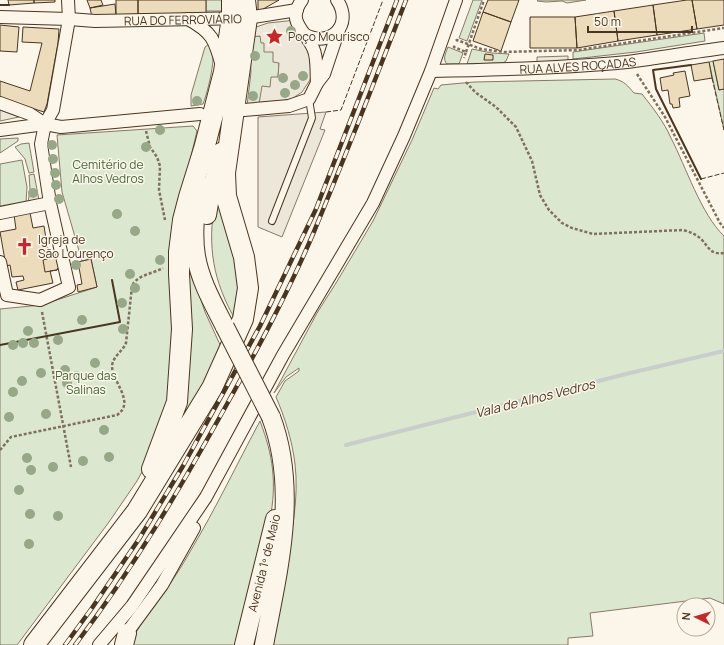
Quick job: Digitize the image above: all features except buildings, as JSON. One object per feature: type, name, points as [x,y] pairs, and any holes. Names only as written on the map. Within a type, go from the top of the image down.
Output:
[{"type":"main road","points":[[137,511],[177,402],[182,330],[179,252],[183,220],[204,149],[239,9]]},
{"type":"main road","points":[[34,645],[137,511],[212,388],[243,320],[248,288],[244,257],[226,196],[225,173],[238,117],[239,9]]},
{"type":"main road","points":[[213,303],[206,260],[206,225],[210,197],[219,161],[238,117]]},
{"type":"main road","points":[[204,149],[194,233],[196,256],[213,303]]},
{"type":"main road","name":"Avenida 1º de Maio","points":[[213,303],[271,417],[280,445],[284,481],[284,530],[278,575],[264,645]]},
{"type":"main road","name":"Avenida 1º de Maio","points":[[244,642],[284,481]]},
{"type":"street","points":[[0,262],[7,295],[40,300],[69,287],[50,203],[40,144],[45,124],[53,110],[69,19],[68,0]]},
{"type":"street","points":[[123,641],[151,601],[176,561],[225,464],[283,355],[373,203],[404,136],[431,71],[456,0]]},
{"type":"street","points":[[238,117],[289,106],[309,99],[317,83],[324,74],[342,22],[342,2]]},
{"type":"street","points":[[299,5],[296,20],[299,28],[314,48],[317,83]]},
{"type":"street","name":"RUA DO FERROVIÁRIO","points":[[0,17],[95,21],[188,19],[239,9],[299,5]]},
{"type":"street","points":[[188,19],[204,28],[213,40],[224,72]]},
{"type":"street","points":[[304,34],[318,40],[326,39],[339,29]]},
{"type":"street","name":"RUA ALVES ROÇADAS","points":[[431,71],[571,66],[629,61],[724,48]]},
{"type":"street","points":[[0,103],[30,114],[45,124]]},
{"type":"street","points":[[0,130],[45,124],[61,127],[200,114]]},
{"type":"street","points":[[0,213],[50,203]]},
{"type":"street","points":[[99,645],[132,606],[191,520],[225,464]]},
{"type":"lane","points":[[272,221],[312,118],[309,99]]},
{"type":"path","points":[[484,0],[462,63],[465,80],[471,89],[496,107],[516,128],[532,161],[542,199],[549,210],[562,223],[572,228],[593,234],[683,230],[700,237],[707,248],[711,251],[716,253],[724,253]]},
{"type":"path","points":[[466,52],[454,47],[457,40],[481,49],[504,52],[578,50],[724,28]]},
{"type":"path","points":[[629,61],[665,117],[692,172],[724,228]]},
{"type":"path","points":[[145,129],[150,146],[157,157],[160,166],[159,190],[166,221]]},
{"type":"path","points":[[0,450],[10,437],[117,415],[124,409],[124,398],[112,366],[114,359],[124,349],[126,343],[132,286],[134,281],[139,278],[165,267]]},
{"type":"path","points":[[42,312],[71,467]]},
{"type":"green space","points":[[206,0],[225,0],[224,11],[206,11]]},
{"type":"green space","points":[[473,0],[482,0],[467,41],[459,38]]},
{"type":"green space","points":[[586,0],[567,3],[562,1],[546,2],[537,1]]},
{"type":"green space","points":[[704,33],[705,41],[636,52],[573,59],[573,52]]},
{"type":"green space","points":[[260,36],[264,43],[273,52],[279,63],[278,78],[259,104],[247,106],[251,72],[249,37]]},
{"type":"green space","points":[[209,44],[212,49],[213,61],[207,93],[203,104],[191,106],[191,95],[205,47]]},
{"type":"green space","points":[[448,47],[463,53],[459,64],[447,64],[445,56]]},
{"type":"green space","points":[[472,49],[492,53],[509,54],[506,61],[503,63],[467,64]]},
{"type":"green space","points":[[713,61],[719,90],[724,89],[724,130],[709,62]]},
{"type":"green space","points":[[615,79],[623,82],[634,93],[642,94],[658,115],[677,150],[701,203],[716,227],[724,236],[724,604],[716,601],[716,597],[676,597],[676,602],[590,613],[593,636],[568,638],[568,645],[272,645],[293,527],[296,489],[295,464],[292,446],[276,397],[285,381],[299,371],[299,368],[286,377],[274,393],[317,313],[373,221],[412,140],[434,88],[438,89],[441,85],[474,82]]},
{"type":"green space","name":"Parque das Salinas","points":[[193,126],[197,131],[175,223],[174,379],[155,448],[137,481],[109,522],[17,645],[0,645],[0,309],[41,305],[97,287],[91,259],[82,261],[62,192],[57,135]]},
{"type":"green space","points":[[18,138],[18,141],[0,153],[0,139]]},
{"type":"green space","points":[[29,143],[34,172],[29,173],[25,159],[15,147],[21,144]]},
{"type":"green space","points":[[22,160],[27,187],[26,203],[0,207],[0,164]]},
{"type":"green space","points":[[34,174],[39,200],[28,203],[30,189],[29,175]]},
{"type":"green space","points":[[215,201],[221,202],[240,270],[236,321],[222,292],[214,263],[212,234]]},
{"type":"green space","points":[[185,241],[205,312],[222,349],[179,430]]},
{"type":"green space","points":[[260,421],[271,457],[273,481],[272,506],[270,519],[236,645],[130,645],[140,626],[173,580],[188,556]]},
{"type":"shaded area","points":[[296,20],[304,34],[313,68],[310,80],[302,92],[293,98],[279,102],[259,104],[262,86],[270,87],[271,77],[278,77],[279,63],[273,62],[273,52],[264,52],[264,43],[261,43],[260,36],[249,37],[256,27],[268,23]]},
{"type":"shaded area","points":[[568,56],[568,61],[537,63],[537,57]]},
{"type":"shaded area","points":[[0,110],[19,117],[0,121]]},
{"type":"shaded area","points":[[326,112],[320,129],[325,130],[282,237],[258,227],[258,117]]},
{"type":"waterway","name":"Vala de Alhos Vedros","points":[[346,445],[630,373],[724,351]]},
{"type":"railway","points":[[65,645],[139,539],[183,466],[260,326],[316,209],[397,0]]},
{"type":"railway","points":[[75,645],[117,587],[156,527],[227,404],[272,320],[313,234],[406,0]]},
{"type":"fence","points":[[326,112],[341,110],[383,0]]},
{"type":"fence","points":[[712,78],[724,130]]},
{"type":"fence","points":[[701,179],[724,173]]},
{"type":"wall","points":[[0,5],[9,5]]},
{"type":"wall","points":[[691,65],[653,70],[656,89],[701,179]]},
{"type":"wall","points":[[0,345],[120,322],[112,280]]},
{"type":"place","name":"Poço Mourisco","points":[[275,36]]},
{"type":"place","name":"Igreja de São Lourenço","points":[[25,246]]},
{"type":"park label","name":"Cemitério de Alhos Vedros","points":[[108,171]]}]
